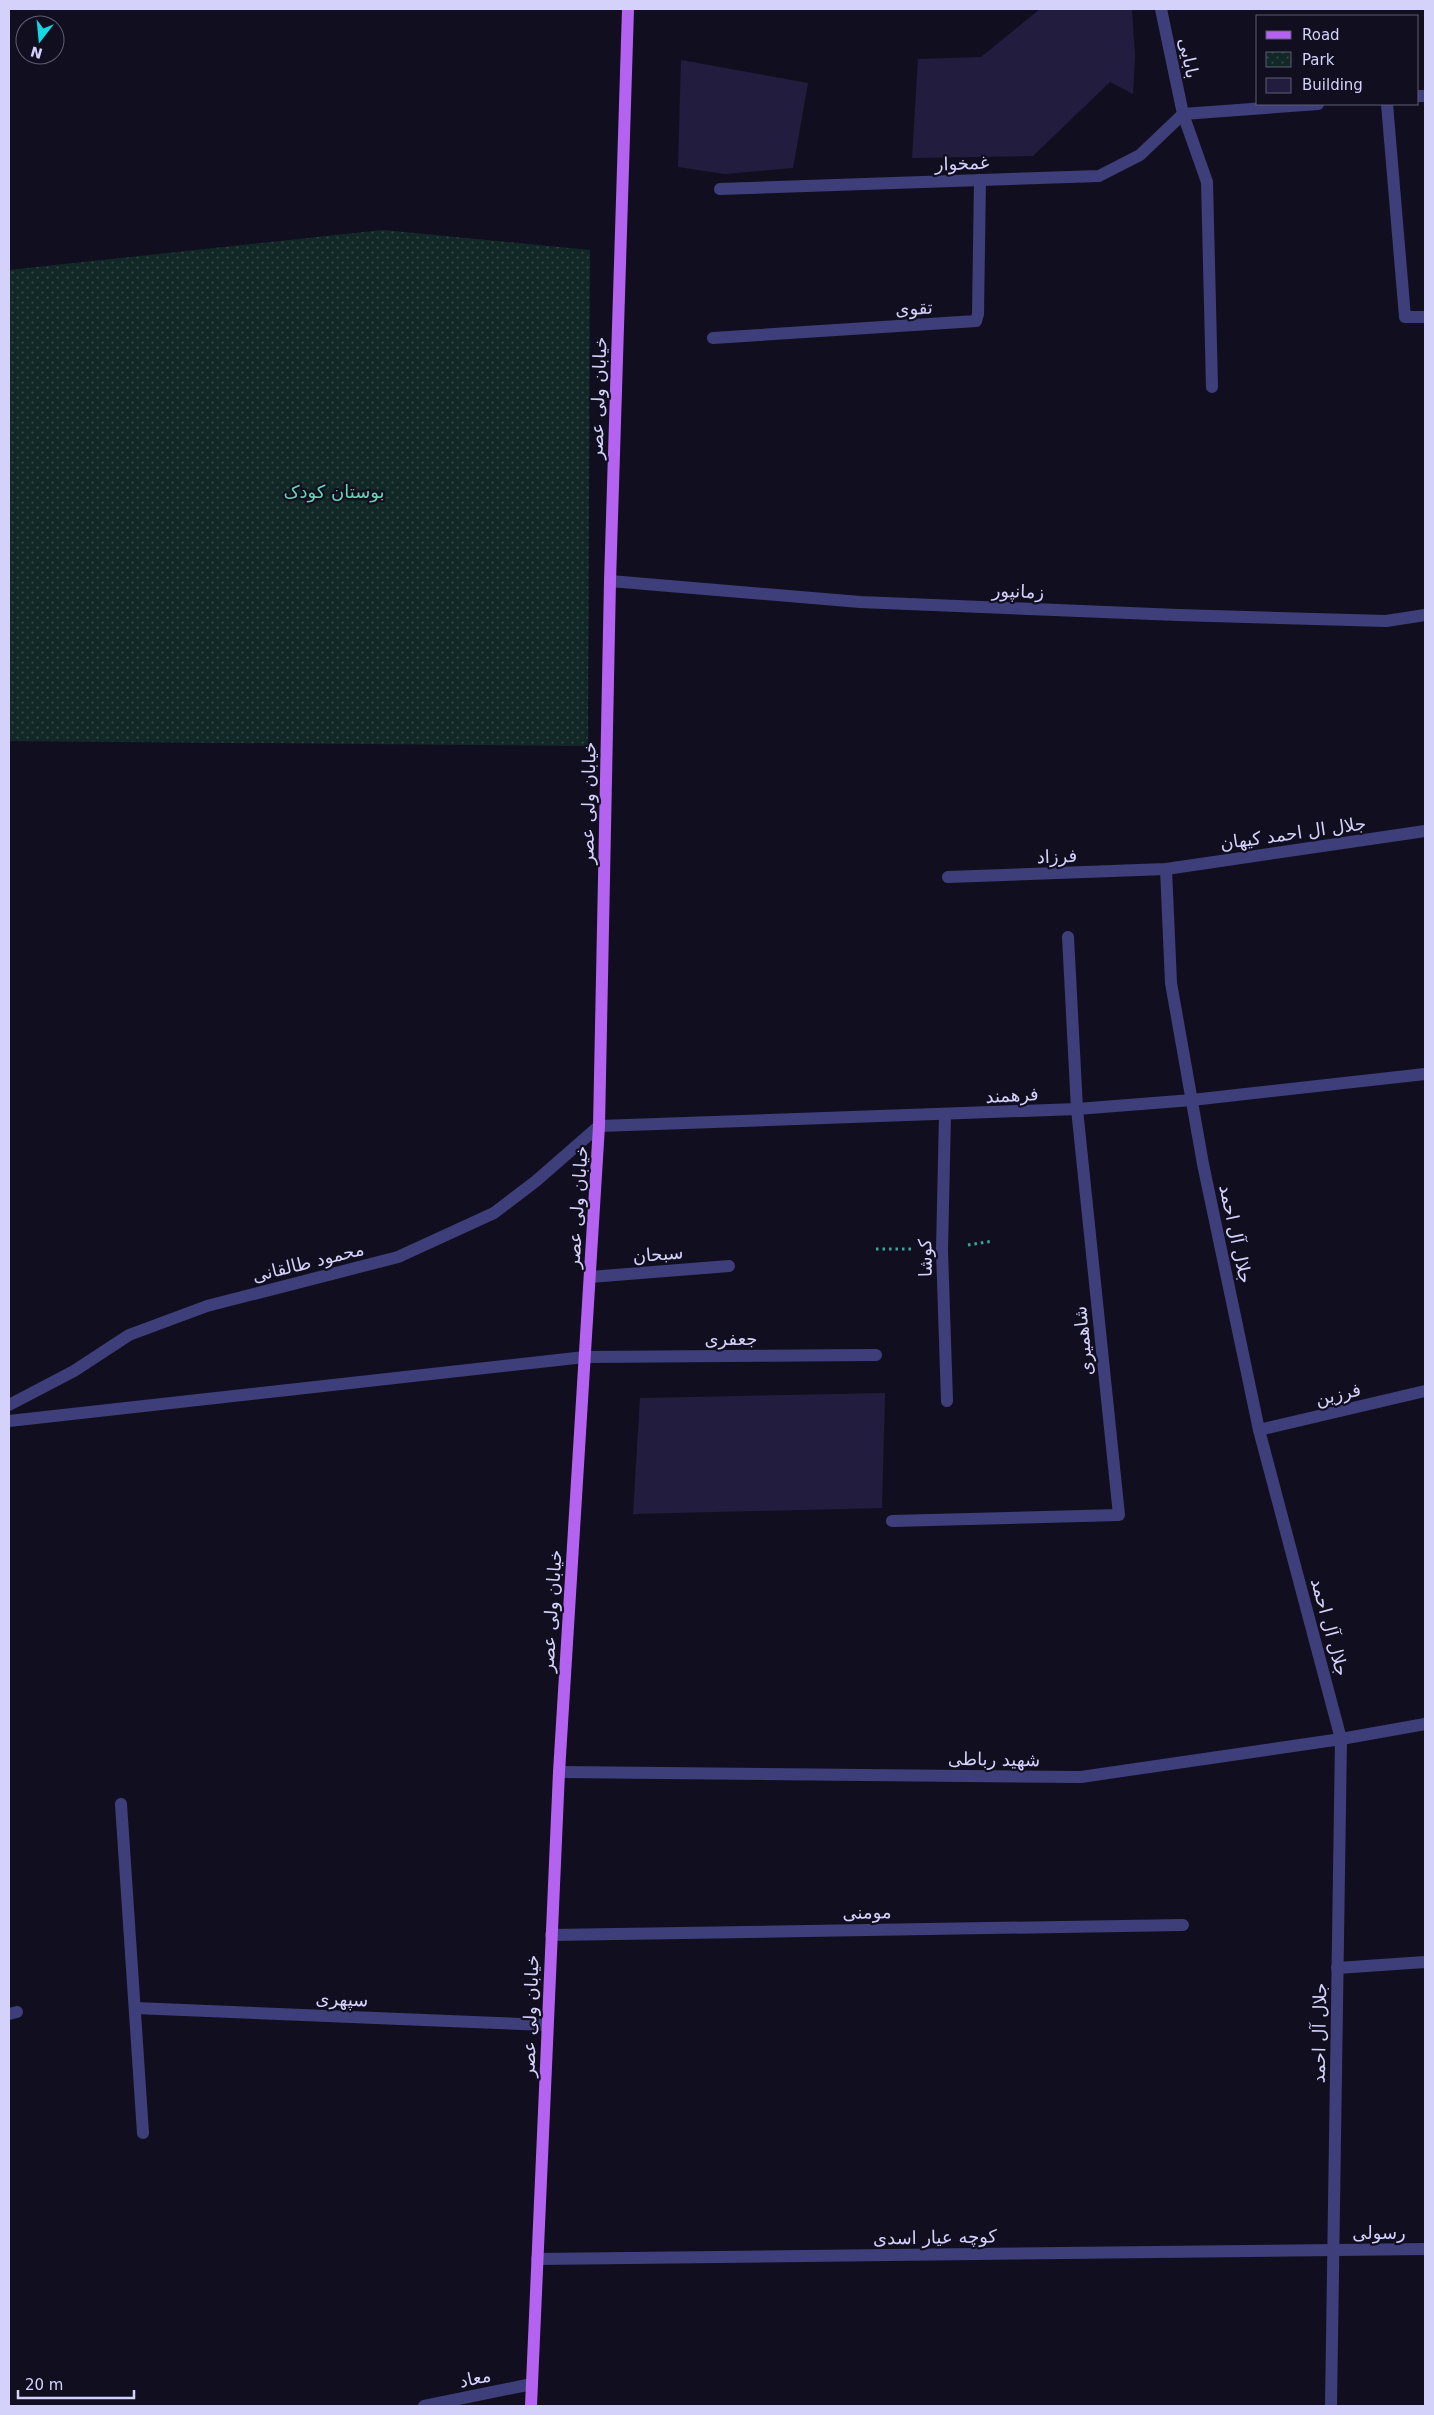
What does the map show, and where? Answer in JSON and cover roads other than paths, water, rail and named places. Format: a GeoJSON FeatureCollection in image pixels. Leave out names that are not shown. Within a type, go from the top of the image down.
{"type":"FeatureCollection","features":[{"type":"Feature","properties":{"kind":"main road","name":"خیابان ولی عصر"},"geometry":{"type":"LineString","coordinates":[[531,2406],[558,1772],[599,1126],[610,581],[628,9]]}},
{"type":"Feature","properties":{"kind":"street","name":"بابایی"},"geometry":{"type":"LineString","coordinates":[[1162,9],[1183,114],[1207,182],[1212,387]]}},
{"type":"Feature","properties":{"kind":"street"},"geometry":{"type":"LineString","coordinates":[[1183,114],[1304,105]]}},
{"type":"Feature","properties":{"kind":"street"},"geometry":{"type":"LineString","coordinates":[[1387,105],[1405,317],[1425,317]]}},
{"type":"Feature","properties":{"kind":"street","name":"غمخوار"},"geometry":{"type":"LineString","coordinates":[[720,189],[1099,176],[1140,155],[1183,114]]}},
{"type":"Feature","properties":{"kind":"street","name":"تقوی"},"geometry":{"type":"LineString","coordinates":[[713,338],[976,321],[978,314],[980,180]]}},
{"type":"Feature","properties":{"kind":"street","name":"زمانپور"},"geometry":{"type":"LineString","coordinates":[[610,581],[860,602],[1386,621],[1425,615]]}},
{"type":"Feature","properties":{"kind":"street","name":"جلال ال احمد کیهان"},"geometry":{"type":"LineString","coordinates":[[1166,869],[1425,831]]}},
{"type":"Feature","properties":{"kind":"street","name":"فرزاد"},"geometry":{"type":"LineString","coordinates":[[948,877],[1166,869]]}},
{"type":"Feature","properties":{"kind":"street","name":"جلال آل احمد"},"geometry":{"type":"LineString","coordinates":[[1166,869],[1172,983],[1203,1164],[1259,1430],[1341,1739],[1330,2406]]}},
{"type":"Feature","properties":{"kind":"street","name":"شاهمیری"},"geometry":{"type":"LineString","coordinates":[[892,1521],[1119,1515],[1077,1109],[1068,937]]}},
{"type":"Feature","properties":{"kind":"street","name":"فرهمند"},"geometry":{"type":"LineString","coordinates":[[599,1126],[1077,1109],[1192,1100],[1425,1074]]}},
{"type":"Feature","properties":{"kind":"street","name":"کوشا"},"geometry":{"type":"LineString","coordinates":[[945,1115],[942,1250],[947,1401]]}},
{"type":"Feature","properties":{"kind":"street","name":"محمود طالقانی"},"geometry":{"type":"LineString","coordinates":[[9,1405],[74,1371],[129,1335],[207,1306],[398,1257],[494,1213],[536,1181],[599,1126]]}},
{"type":"Feature","properties":{"kind":"street","name":"سبحان"},"geometry":{"type":"LineString","coordinates":[[590,1277],[729,1266]]}},
{"type":"Feature","properties":{"kind":"street","name":"جعفری"},"geometry":{"type":"LineString","coordinates":[[585,1357],[876,1355]]}},
{"type":"Feature","properties":{"kind":"street"},"geometry":{"type":"LineString","coordinates":[[9,1421],[585,1357]]}},
{"type":"Feature","properties":{"kind":"street","name":"فرزین"},"geometry":{"type":"LineString","coordinates":[[1259,1430],[1425,1391]]}},
{"type":"Feature","properties":{"kind":"street","name":"شهید رباطی"},"geometry":{"type":"LineString","coordinates":[[558,1772],[1081,1777],[1341,1739],[1425,1724]]}},
{"type":"Feature","properties":{"kind":"street"},"geometry":{"type":"LineString","coordinates":[[121,1804],[143,2133]]}},
{"type":"Feature","properties":{"kind":"street","name":"مومنی"},"geometry":{"type":"LineString","coordinates":[[551,1935],[1183,1925]]}},
{"type":"Feature","properties":{"kind":"street"},"geometry":{"type":"LineString","coordinates":[[1337,1968],[1425,1962]]}},
{"type":"Feature","properties":{"kind":"street","name":"سپهری"},"geometry":{"type":"LineString","coordinates":[[135,2008],[547,2025]]}},
{"type":"Feature","properties":{"kind":"street","name":"رسولی"},"geometry":{"type":"LineString","coordinates":[[1333,2249],[1425,2249]]}},
{"type":"Feature","properties":{"kind":"street","name":"کوچه عیار اسدی"},"geometry":{"type":"LineString","coordinates":[[537,2259],[1333,2249]]}},
{"type":"Feature","properties":{"kind":"street","name":"معاد"},"geometry":{"type":"LineString","coordinates":[[424,2406],[532,2384]]}},
{"type":"Feature","properties":{"kind":"park label","name":"بوستان کودک"},"geometry":{"type":"Point","coordinates":[334,491]}}]}
